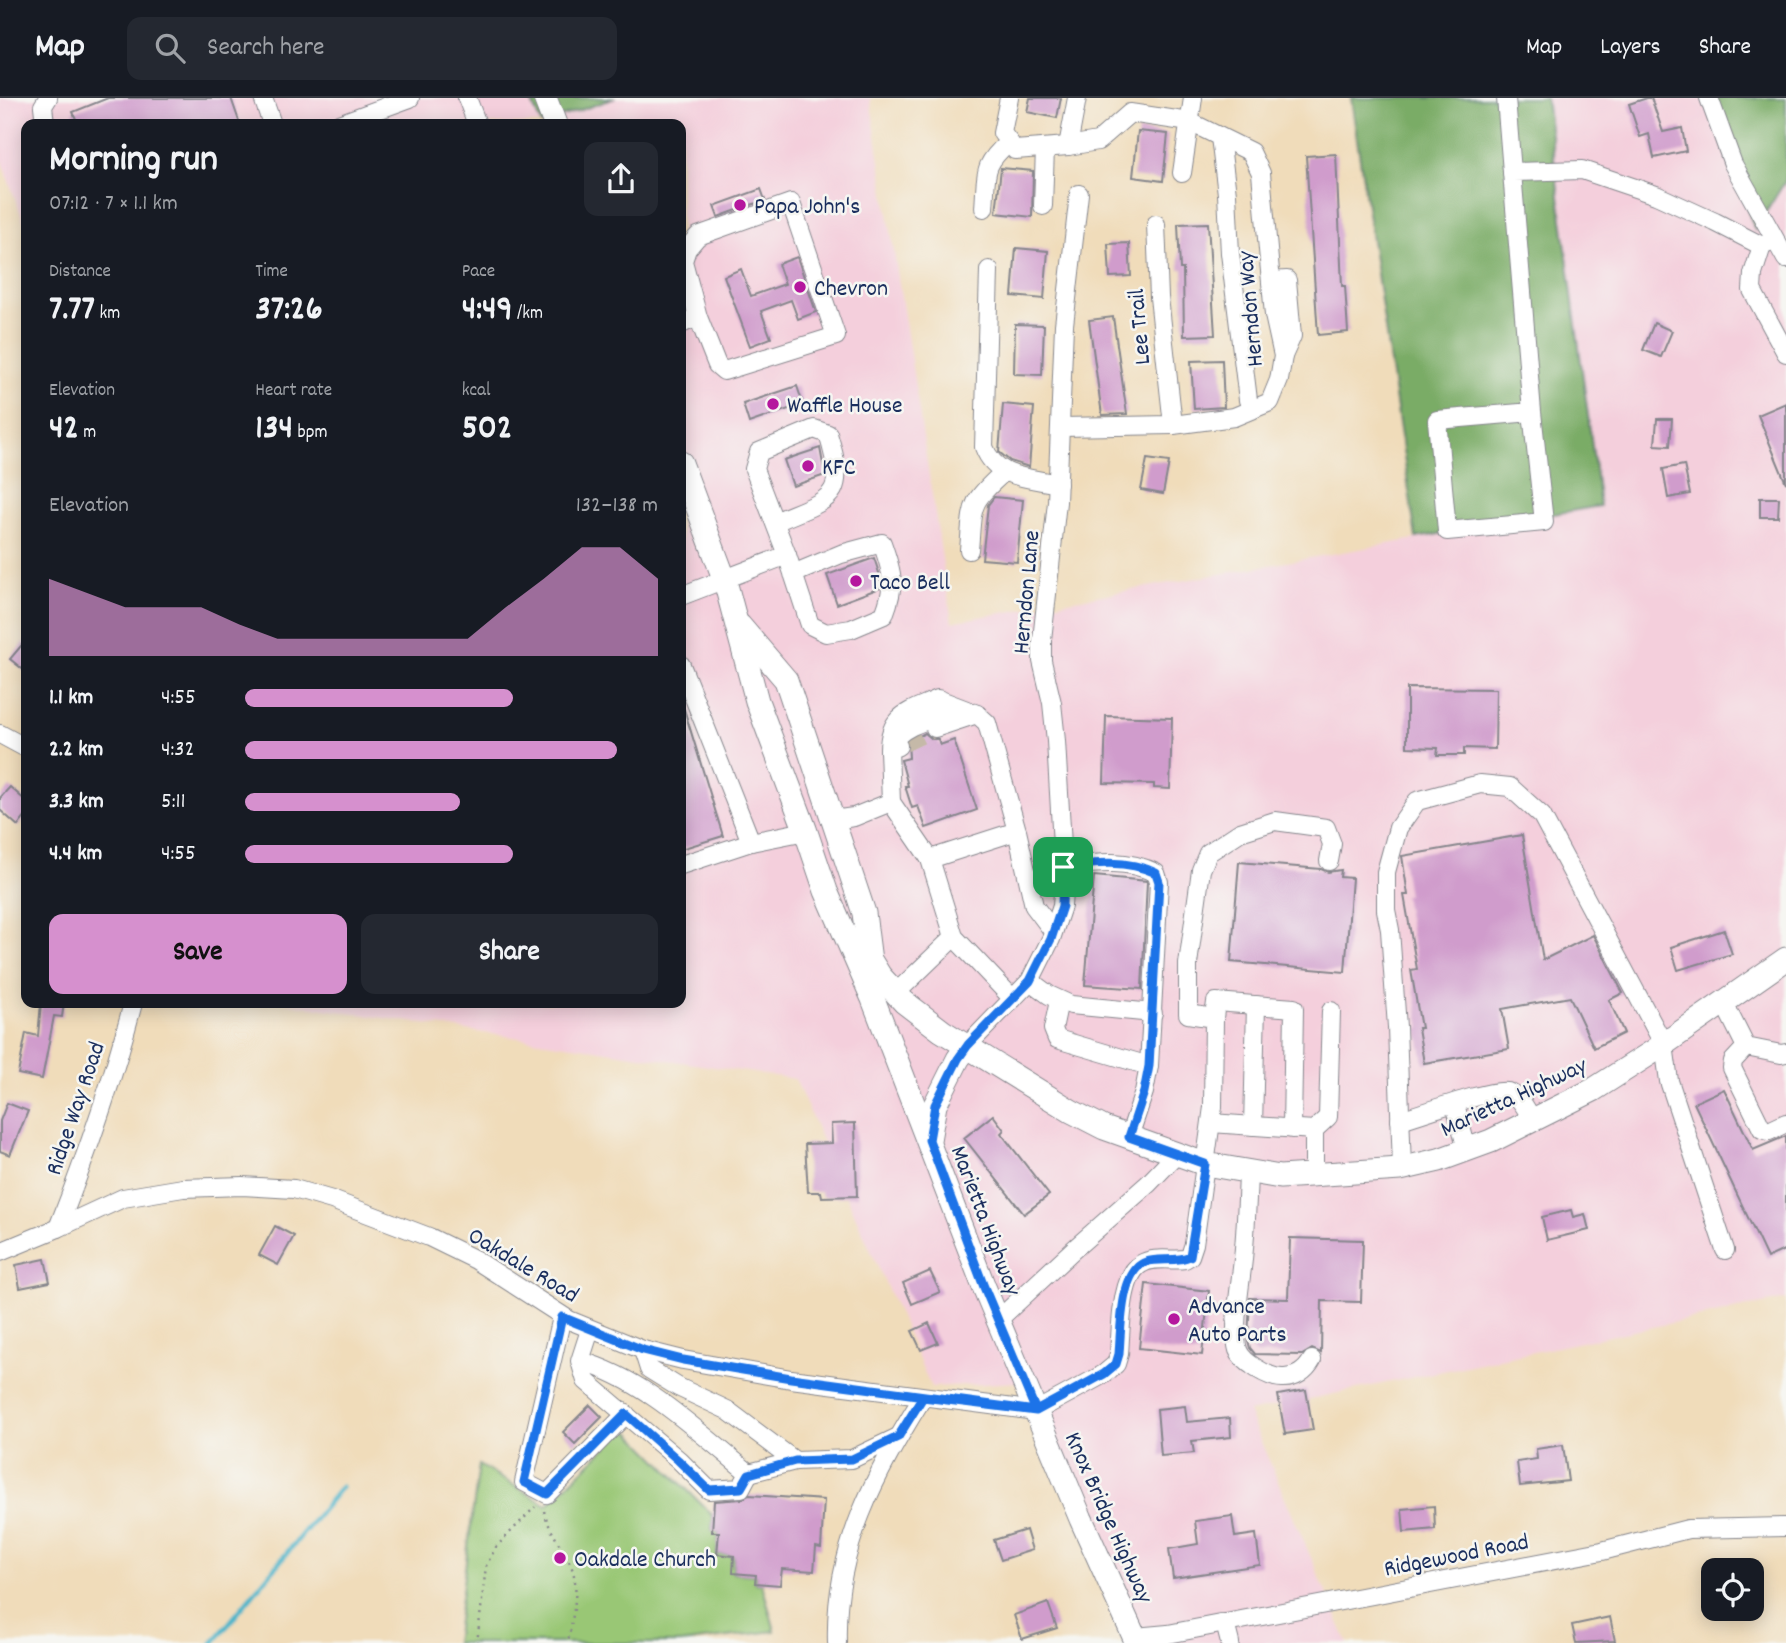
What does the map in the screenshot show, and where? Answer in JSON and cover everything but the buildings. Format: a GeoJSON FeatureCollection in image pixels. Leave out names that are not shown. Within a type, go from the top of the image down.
{"type":"FeatureCollection","features":[{"type":"Feature","properties":{"kind":"main road"},"geometry":{"type":"LineString","coordinates":[[545,98],[553,119]]}},
{"type":"Feature","properties":{"kind":"main road","name":"Marietta Highway"},"geometry":{"type":"LineString","coordinates":[[686,476],[725,581],[757,701],[826,891],[873,999],[1036,1411]]}},
{"type":"Feature","properties":{"kind":"main road","name":"Marietta Highway"},"geometry":{"type":"LineString","coordinates":[[736,621],[786,680],[864,913],[870,961]]}},
{"type":"Feature","properties":{"kind":"main road","name":"Marietta Highway"},"geometry":{"type":"LineString","coordinates":[[826,891],[880,976],[942,1031],[1071,1111],[1104,1128],[1205,1164],[1280,1177],[1402,1168],[1439,1160],[1467,1150],[1533,1121],[1593,1090],[1664,1045],[1786,959]]}},
{"type":"Feature","properties":{"kind":"main road"},"geometry":{"type":"LineString","coordinates":[[929,1140],[935,1105],[968,1045]]}},
{"type":"Feature","properties":{"kind":"main road","name":"Knox Bridge Highway"},"geometry":{"type":"LineString","coordinates":[[1036,1411],[1136,1640]]}},
{"type":"Feature","properties":{"kind":"street"},"geometry":{"type":"LineString","coordinates":[[44,119],[43,106],[48,98]]}},
{"type":"Feature","properties":{"kind":"street"},"geometry":{"type":"LineString","coordinates":[[263,98],[270,119]]}},
{"type":"Feature","properties":{"kind":"street"},"geometry":{"type":"LineString","coordinates":[[353,119],[410,98]]}},
{"type":"Feature","properties":{"kind":"street"},"geometry":{"type":"LineString","coordinates":[[467,98],[475,119]]}},
{"type":"Feature","properties":{"kind":"street"},"geometry":{"type":"LineString","coordinates":[[1009,98],[1002,132],[1015,150],[1098,141],[1131,106],[1190,122]]}},
{"type":"Feature","properties":{"kind":"street"},"geometry":{"type":"LineString","coordinates":[[1068,146],[1077,98]]}},
{"type":"Feature","properties":{"kind":"street"},"geometry":{"type":"LineString","coordinates":[[1182,173],[1193,98]]}},
{"type":"Feature","properties":{"kind":"street"},"geometry":{"type":"LineString","coordinates":[[1506,98],[1544,522],[1447,531],[1437,420],[1532,411]]}},
{"type":"Feature","properties":{"kind":"street"},"geometry":{"type":"LineString","coordinates":[[1709,98],[1733,164],[1768,243],[1753,274],[1752,290],[1786,353]]}},
{"type":"Feature","properties":{"kind":"street","name":"Herndon Way"},"geometry":{"type":"LineString","coordinates":[[1061,427],[1173,425],[1234,417],[1270,402],[1279,380],[1283,356],[1274,316],[1261,173],[1251,152],[1190,122]]}},
{"type":"Feature","properties":{"kind":"street"},"geometry":{"type":"LineString","coordinates":[[1220,137],[1233,277],[1248,400],[1252,410]]}},
{"type":"Feature","properties":{"kind":"street"},"geometry":{"type":"LineString","coordinates":[[984,208],[988,166],[992,156],[1009,142]]}},
{"type":"Feature","properties":{"kind":"street"},"geometry":{"type":"LineString","coordinates":[[1043,206],[1045,148]]}},
{"type":"Feature","properties":{"kind":"street"},"geometry":{"type":"LineString","coordinates":[[1512,172],[1582,170],[1656,195],[1768,243],[1786,259]]}},
{"type":"Feature","properties":{"kind":"street","name":"Herndon Lane"},"geometry":{"type":"LineString","coordinates":[[968,1045],[1030,981],[1051,939],[1062,906],[1063,867],[1056,741],[1052,703],[1042,661],[1042,639],[1058,484],[1064,325],[1079,194]]}},
{"type":"Feature","properties":{"kind":"street"},"geometry":{"type":"LineString","coordinates":[[686,252],[698,236],[791,203],[836,335],[724,371],[717,365],[698,317],[686,272]]}},
{"type":"Feature","properties":{"kind":"street","name":"Lee Trail"},"geometry":{"type":"LineString","coordinates":[[1156,224],[1159,296],[1173,425]]}},
{"type":"Feature","properties":{"kind":"street"},"geometry":{"type":"LineString","coordinates":[[989,270],[984,447],[989,461],[1004,472],[1058,484]]}},
{"type":"Feature","properties":{"kind":"street"},"geometry":{"type":"LineString","coordinates":[[686,322],[698,317]]}},
{"type":"Feature","properties":{"kind":"street"},"geometry":{"type":"LineString","coordinates":[[775,522],[828,499],[836,484],[837,461],[828,434],[814,429],[759,452],[754,469],[810,625],[827,634],[851,629],[884,615],[893,592],[891,568],[882,544],[841,554],[793,574]]}},
{"type":"Feature","properties":{"kind":"street"},"geometry":{"type":"LineString","coordinates":[[969,550],[974,503],[982,491],[1004,472]]}},
{"type":"Feature","properties":{"kind":"street"},"geometry":{"type":"LineString","coordinates":[[686,594],[787,555]]}},
{"type":"Feature","properties":{"kind":"street"},"geometry":{"type":"LineString","coordinates":[[686,678],[751,842]]}},
{"type":"Feature","properties":{"kind":"street"},"geometry":{"type":"LineString","coordinates":[[1013,999],[954,937],[930,859],[891,802],[897,747],[893,738],[931,719],[953,713],[976,714],[987,723],[1017,831],[1034,906],[1053,931]]}},
{"type":"Feature","properties":{"kind":"street"},"geometry":{"type":"LineString","coordinates":[[935,729],[976,714]]}},
{"type":"Feature","properties":{"kind":"street"},"geometry":{"type":"LineString","coordinates":[[0,734],[21,745]]}},
{"type":"Feature","properties":{"kind":"street"},"geometry":{"type":"LineString","coordinates":[[1402,1168],[1391,944],[1386,910],[1386,872],[1398,828],[1417,801],[1480,784],[1510,787],[1542,816],[1664,1045],[1669,1081],[1725,1250]]}},
{"type":"Feature","properties":{"kind":"street"},"geometry":{"type":"LineString","coordinates":[[833,820],[854,817],[891,802]]}},
{"type":"Feature","properties":{"kind":"street"},"geometry":{"type":"LineString","coordinates":[[1214,1018],[1188,1014],[1188,964],[1201,870],[1208,853],[1240,832],[1275,821],[1325,828],[1332,844],[1329,861]]}},
{"type":"Feature","properties":{"kind":"street"},"geometry":{"type":"LineString","coordinates":[[686,864],[751,842],[806,831]]}},
{"type":"Feature","properties":{"kind":"street"},"geometry":{"type":"LineString","coordinates":[[930,859],[1017,831]]}},
{"type":"Feature","properties":{"kind":"street"},"geometry":{"type":"LineString","coordinates":[[1063,867],[1113,862],[1156,873],[1159,882],[1149,1066],[1144,1092],[1129,1137]]}},
{"type":"Feature","properties":{"kind":"street"},"geometry":{"type":"LineString","coordinates":[[896,993],[954,937]]}},
{"type":"Feature","properties":{"kind":"street"},"geometry":{"type":"LineString","coordinates":[[1030,981],[1059,1001],[1071,1005],[1153,1013]]}},
{"type":"Feature","properties":{"kind":"street"},"geometry":{"type":"LineString","coordinates":[[1059,1001],[1053,1029],[1057,1039],[1149,1066]]}},
{"type":"Feature","properties":{"kind":"street"},"geometry":{"type":"LineString","coordinates":[[1036,1411],[1104,1374],[1116,1364],[1126,1291],[1133,1271],[1141,1263],[1179,1260],[1190,1256],[1211,1122],[1216,1002],[1294,1008],[1292,1129]]}},
{"type":"Feature","properties":{"kind":"street"},"geometry":{"type":"LineString","coordinates":[[1724,1003],[1746,1047],[1784,1059]]}},
{"type":"Feature","properties":{"kind":"street"},"geometry":{"type":"LineString","coordinates":[[1253,1126],[1256,1005]]}},
{"type":"Feature","properties":{"kind":"street","name":"Ridge Way Road"},"geometry":{"type":"LineString","coordinates":[[58,1228],[102,1111],[132,1008]]}},
{"type":"Feature","properties":{"kind":"street"},"geometry":{"type":"LineString","coordinates":[[1211,1122],[1314,1130],[1328,1117],[1331,1011]]}},
{"type":"Feature","properties":{"kind":"street"},"geometry":{"type":"LineString","coordinates":[[1746,1047],[1732,1061],[1732,1068],[1762,1129],[1769,1131],[1786,1124]]}},
{"type":"Feature","properties":{"kind":"street"},"geometry":{"type":"LineString","coordinates":[[1400,1119],[1506,1091],[1518,1097],[1533,1121]]}},
{"type":"Feature","properties":{"kind":"street"},"geometry":{"type":"LineString","coordinates":[[1455,1104],[1467,1150]]}},
{"type":"Feature","properties":{"kind":"street"},"geometry":{"type":"LineString","coordinates":[[1314,1130],[1314,1175]]}},
{"type":"Feature","properties":{"kind":"street"},"geometry":{"type":"LineString","coordinates":[[998,1320],[1148,1184],[1177,1154]]}},
{"type":"Feature","properties":{"kind":"street"},"geometry":{"type":"LineString","coordinates":[[1248,1172],[1245,1243],[1237,1315],[1238,1349],[1246,1362],[1280,1378],[1297,1376],[1312,1360]]}},
{"type":"Feature","properties":{"kind":"street","name":"Oakdale Road"},"geometry":{"type":"LineString","coordinates":[[0,1252],[123,1198],[183,1188],[242,1186],[294,1189],[331,1200],[453,1248],[476,1260],[562,1317],[643,1350],[740,1370],[1036,1411]]}},
{"type":"Feature","properties":{"kind":"street"},"geometry":{"type":"LineString","coordinates":[[562,1317],[524,1482],[547,1494],[626,1414]]}},
{"type":"Feature","properties":{"kind":"street"},"geometry":{"type":"LineString","coordinates":[[590,1330],[580,1361],[586,1381],[709,1490],[741,1488],[749,1474],[795,1461],[852,1459],[898,1437]]}},
{"type":"Feature","properties":{"kind":"street"},"geometry":{"type":"LineString","coordinates":[[643,1350],[649,1369],[678,1387],[727,1410],[795,1461]]}},
{"type":"Feature","properties":{"kind":"street"},"geometry":{"type":"LineString","coordinates":[[580,1361],[598,1366],[665,1406],[749,1474]]}},
{"type":"Feature","properties":{"kind":"street"},"geometry":{"type":"LineString","coordinates":[[837,1643],[836,1622],[848,1548],[877,1474],[923,1397]]}},
{"type":"Feature","properties":{"kind":"street","name":"Ridgewood Road"},"geometry":{"type":"LineString","coordinates":[[1136,1640],[1602,1551],[1688,1529],[1786,1527]]}},
{"type":"Feature","properties":{"kind":"street"},"geometry":{"type":"LineString","coordinates":[[1224,1623],[1230,1643]]}},
{"type":"Feature","properties":{"kind":"path"},"geometry":{"type":"LineString","coordinates":[[477,1643],[486,1566],[496,1547],[547,1494]]}},
{"type":"Feature","properties":{"kind":"path"},"geometry":{"type":"LineString","coordinates":[[547,1494],[544,1511],[548,1525],[570,1562],[576,1580],[568,1643]]}},
{"type":"Feature","properties":{"kind":"shaded area"},"geometry":{"type":"Polygon","coordinates":[[[0,98],[530,98],[539,119],[21,119],[21,214],[0,157],[0,98]]]}},
{"type":"Feature","properties":{"kind":"shaded area"},"geometry":{"type":"Polygon","coordinates":[[[615,98],[870,98],[952,622],[1600,506],[1546,98],[1706,98],[1756,229],[1786,180],[1786,1299],[1248,1412],[1348,1643],[1138,1643],[1018,1382],[931,1387],[795,1079],[318,1008],[686,1008],[686,119],[555,119],[615,98]]]}},
{"type":"Feature","properties":{"kind":"green space"},"geometry":{"type":"Polygon","coordinates":[[[530,98],[615,98],[555,119],[539,119],[530,98]]]}},
{"type":"Feature","properties":{"kind":"green space"},"geometry":{"type":"Polygon","coordinates":[[[1351,98],[1546,98],[1600,506],[1416,538],[1351,98]]]}},
{"type":"Feature","properties":{"kind":"green space"},"geometry":{"type":"Polygon","coordinates":[[[1706,98],[1786,98],[1786,180],[1755,230],[1706,98]]]}},
{"type":"Feature","properties":{"kind":"green space"},"geometry":{"type":"Polygon","coordinates":[[[626,1428],[713,1516],[712,1531],[719,1532],[717,1554],[734,1556],[733,1573],[756,1575],[755,1583],[762,1584],[775,1631],[680,1643],[455,1643],[479,1465],[547,1505],[626,1428]]]}},
{"type":"Feature","properties":{"kind":"waterway"},"geometry":{"type":"LineString","coordinates":[[213,1643],[341,1487]]}},
{"type":"Feature","properties":{"kind":"tunnel"},"geometry":{"type":"LineString","coordinates":[[904,743],[935,728]]}},
{"type":"Feature","properties":{"kind":"place","name":"Papa John's"},"geometry":{"type":"Point","coordinates":[740,205]}},
{"type":"Feature","properties":{"kind":"place","name":"Chevron"},"geometry":{"type":"Point","coordinates":[800,287]}},
{"type":"Feature","properties":{"kind":"place","name":"Waffle House"},"geometry":{"type":"Point","coordinates":[773,404]}},
{"type":"Feature","properties":{"kind":"place","name":"KFC"},"geometry":{"type":"Point","coordinates":[808,466]}},
{"type":"Feature","properties":{"kind":"place","name":"Taco Bell"},"geometry":{"type":"Point","coordinates":[856,581]}},
{"type":"Feature","properties":{"kind":"place","name":"Advance Auto Parts"},"geometry":{"type":"Point","coordinates":[1174,1319]}},
{"type":"Feature","properties":{"kind":"place","name":"Oakdale Church"},"geometry":{"type":"Point","coordinates":[560,1558]}},
{"type":"Feature","properties":{"kind":"route"},"geometry":{"type":"LineString","coordinates":[[1063,867],[1062,906],[1051,939],[1030,981],[968,1045],[958,1059],[935,1105],[929,1140],[984,1287],[1036,1411],[923,1397],[898,1437],[852,1459],[795,1461],[749,1474],[741,1488],[709,1490],[626,1414],[547,1494],[524,1482],[562,1317],[643,1350],[683,1360],[864,1389],[1036,1411],[1104,1374],[1116,1364],[1126,1291],[1133,1271],[1141,1263],[1179,1260],[1190,1256],[1205,1164],[1129,1137],[1144,1092],[1149,1066],[1159,882],[1156,873],[1113,862],[1063,867]]}}]}
